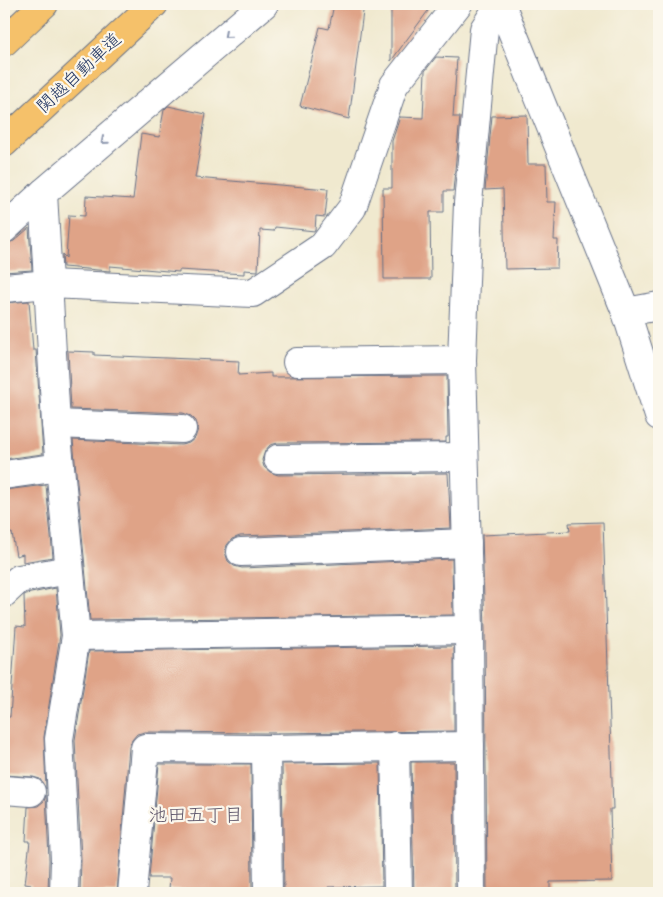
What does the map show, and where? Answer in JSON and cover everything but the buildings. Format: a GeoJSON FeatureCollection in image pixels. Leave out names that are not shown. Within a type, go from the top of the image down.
{"type":"FeatureCollection","features":[{"type":"Feature","properties":{"kind":"highway"},"geometry":{"type":"LineString","coordinates":[[4,42],[44,4]]}},
{"type":"Feature","properties":{"kind":"highway","name":"関越自動車道"},"geometry":{"type":"LineString","coordinates":[[4,142],[154,4]]}},
{"type":"Feature","properties":{"kind":"street"},"geometry":{"type":"LineString","coordinates":[[4,229],[43,193],[264,4]]}},
{"type":"Feature","properties":{"kind":"street"},"geometry":{"type":"LineString","coordinates":[[4,288],[48,284],[253,294],[323,246],[352,208],[394,85],[458,4]]}},
{"type":"Feature","properties":{"kind":"street"},"geometry":{"type":"LineString","coordinates":[[501,4],[626,312],[659,416]]}},
{"type":"Feature","properties":{"kind":"street"},"geometry":{"type":"LineString","coordinates":[[471,893],[469,630],[462,360],[468,204],[484,29],[501,4]]}},
{"type":"Feature","properties":{"kind":"street"},"geometry":{"type":"LineString","coordinates":[[43,193],[56,424],[76,636],[58,739],[65,860],[64,893]]}},
{"type":"Feature","properties":{"kind":"street"},"geometry":{"type":"LineString","coordinates":[[626,312],[659,306]]}},
{"type":"Feature","properties":{"kind":"street"},"geometry":{"type":"LineString","coordinates":[[297,362],[462,360]]}},
{"type":"Feature","properties":{"kind":"street"},"geometry":{"type":"LineString","coordinates":[[56,424],[182,428]]}},
{"type":"Feature","properties":{"kind":"street"},"geometry":{"type":"LineString","coordinates":[[278,459],[464,457]]}},
{"type":"Feature","properties":{"kind":"street"},"geometry":{"type":"LineString","coordinates":[[4,475],[60,467]]}},
{"type":"Feature","properties":{"kind":"street"},"geometry":{"type":"LineString","coordinates":[[241,552],[466,543]]}},
{"type":"Feature","properties":{"kind":"street"},"geometry":{"type":"LineString","coordinates":[[4,593],[19,579],[69,570]]}},
{"type":"Feature","properties":{"kind":"street"},"geometry":{"type":"LineString","coordinates":[[76,636],[469,630]]}},
{"type":"Feature","properties":{"kind":"street"},"geometry":{"type":"LineString","coordinates":[[395,746],[398,893]]}},
{"type":"Feature","properties":{"kind":"street"},"geometry":{"type":"LineString","coordinates":[[132,893],[145,748],[266,749],[470,746]]}},
{"type":"Feature","properties":{"kind":"street"},"geometry":{"type":"LineString","coordinates":[[266,749],[268,893]]}},
{"type":"Feature","properties":{"kind":"street"},"geometry":{"type":"LineString","coordinates":[[4,790],[31,792]]}},
{"type":"Feature","properties":{"kind":"district","name":"池田五丁目"},"geometry":{"type":"Point","coordinates":[196,815]}}]}
